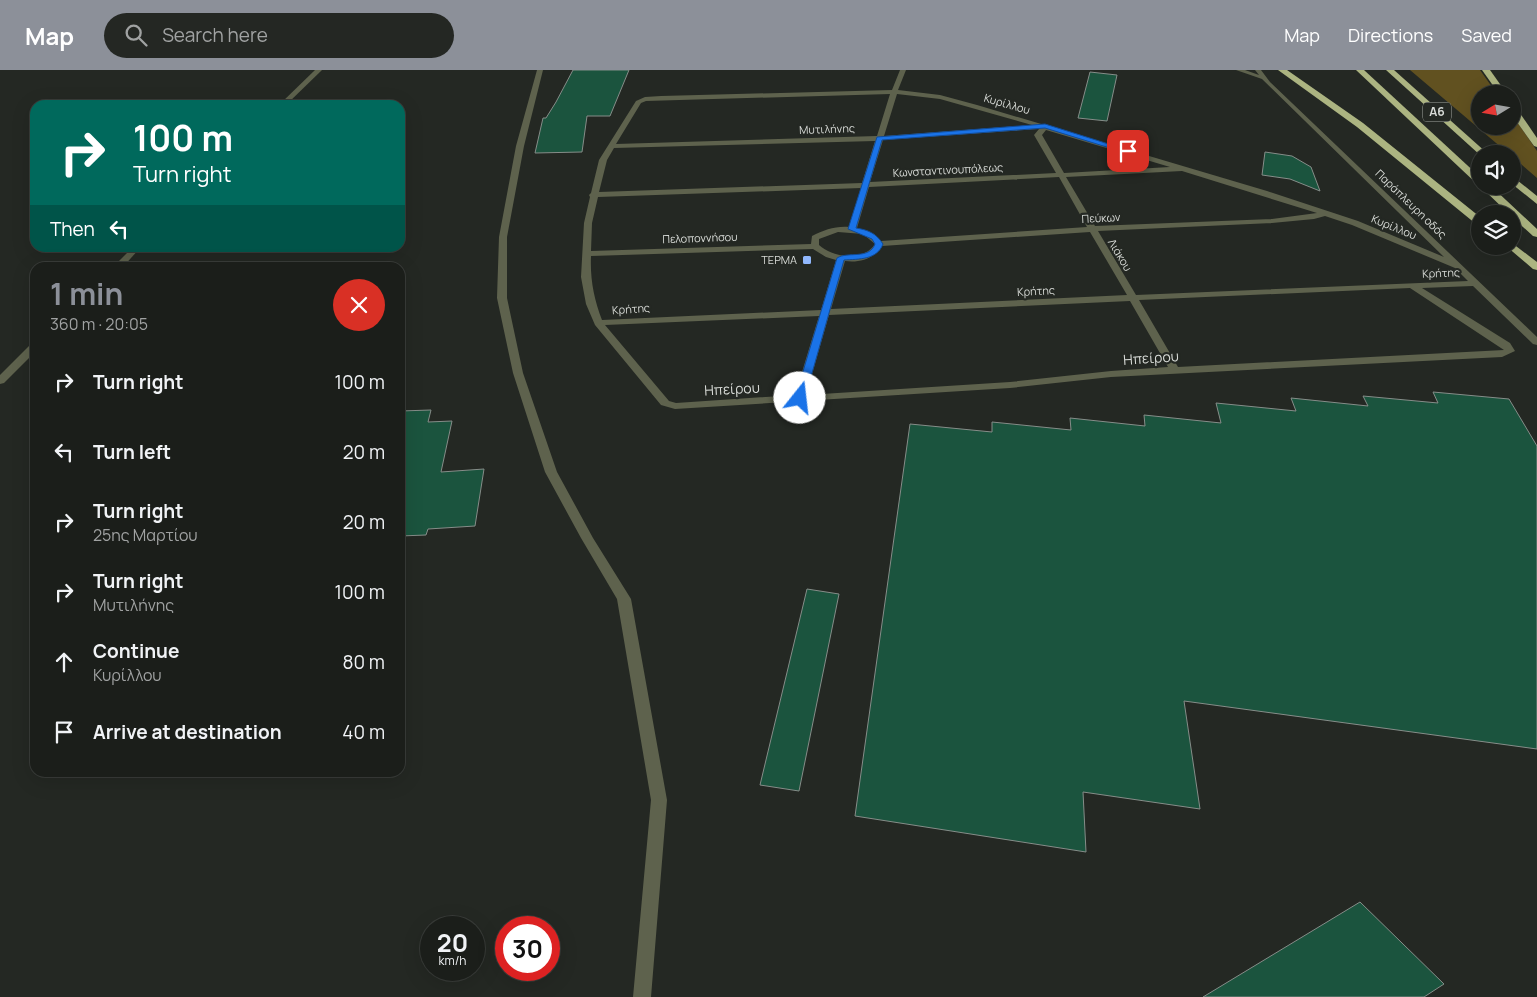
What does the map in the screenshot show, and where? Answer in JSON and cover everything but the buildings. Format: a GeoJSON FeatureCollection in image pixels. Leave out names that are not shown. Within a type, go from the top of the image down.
{"type":"FeatureCollection","features":[{"type":"Feature","properties":{"kind":"highway"},"geometry":{"type":"LineString","coordinates":[[1282,70],[1360,125],[1471,215]]}},
{"type":"Feature","properties":{"kind":"highway","name":"Α6"},"geometry":{"type":"LineString","coordinates":[[1360,70],[1471,174]]}},
{"type":"Feature","properties":{"kind":"highway","name":"Α6"},"geometry":{"type":"LineString","coordinates":[[1390,70],[1474,145]]}},
{"type":"Feature","properties":{"kind":"highway"},"geometry":{"type":"LineString","coordinates":[[1488,71],[1497,85]]}},
{"type":"Feature","properties":{"kind":"highway"},"geometry":{"type":"LineString","coordinates":[[1521,121],[1537,144]]}},
{"type":"Feature","properties":{"kind":"highway"},"geometry":{"type":"LineString","coordinates":[[1521,187],[1537,200]]}},
{"type":"Feature","properties":{"kind":"highway"},"geometry":{"type":"LineString","coordinates":[[1495,195],[1537,234]]}},
{"type":"Feature","properties":{"kind":"highway"},"geometry":{"type":"LineString","coordinates":[[1521,254],[1537,267]]}},
{"type":"Feature","properties":{"kind":"street"},"geometry":{"type":"LineString","coordinates":[[287,100],[318,70]]}},
{"type":"Feature","properties":{"kind":"street"},"geometry":{"type":"LineString","coordinates":[[540,70],[520,146],[503,237],[502,298],[518,373],[551,472],[587,538],[624,599],[659,800],[642,997]]}},
{"type":"Feature","properties":{"kind":"street"},"geometry":{"type":"LineString","coordinates":[[852,229],[879,138],[903,70]]}},
{"type":"Feature","properties":{"kind":"street"},"geometry":{"type":"LineString","coordinates":[[1239,70],[1264,80]]}},
{"type":"Feature","properties":{"kind":"street","name":"Παράπλευρη οδός"},"geometry":{"type":"LineString","coordinates":[[1249,70],[1264,80],[1537,342]]}},
{"type":"Feature","properties":{"kind":"street","name":"Παράπλευρη οδός"},"geometry":{"type":"LineString","coordinates":[[1258,70],[1264,80]]}},
{"type":"Feature","properties":{"kind":"street","name":"Κυρίλλου"},"geometry":{"type":"LineString","coordinates":[[610,146],[638,102],[645,99],[894,92],[940,97],[1184,168],[1355,223],[1460,267]]}},
{"type":"Feature","properties":{"kind":"street","name":"Μυτιλήνης"},"geometry":{"type":"LineString","coordinates":[[610,146],[879,138],[1045,126]]}},
{"type":"Feature","properties":{"kind":"street","name":"Λιάκου"},"geometry":{"type":"LineString","coordinates":[[1045,126],[1038,136],[1175,370]]}},
{"type":"Feature","properties":{"kind":"street"},"geometry":{"type":"LineString","coordinates":[[598,323],[591,304],[586,277],[588,223],[603,160],[610,146]]}},
{"type":"Feature","properties":{"kind":"street","name":"Κωνσταντινουπόλεως"},"geometry":{"type":"LineString","coordinates":[[594,195],[1175,171],[1184,168]]}},
{"type":"Feature","properties":{"kind":"street","name":"Πεύκων"},"geometry":{"type":"LineString","coordinates":[[879,244],[1092,230],[1272,221],[1314,217],[1324,213]]}},
{"type":"Feature","properties":{"kind":"street"},"geometry":{"type":"LineString","coordinates":[[837,229],[852,229],[875,237],[879,244],[877,250],[868,255],[841,258],[819,251],[815,246],[815,238],[837,229]]}},
{"type":"Feature","properties":{"kind":"street","name":"Πελοποννήσου"},"geometry":{"type":"LineString","coordinates":[[587,254],[815,246]]}},
{"type":"Feature","properties":{"kind":"street"},"geometry":{"type":"LineString","coordinates":[[122,262],[132,252]]}},
{"type":"Feature","properties":{"kind":"street"},"geometry":{"type":"LineString","coordinates":[[800,398],[841,258]]}},
{"type":"Feature","properties":{"kind":"street","name":"Κρήτης"},"geometry":{"type":"LineString","coordinates":[[598,323],[627,320],[825,313],[1132,297],[1475,283]]}},
{"type":"Feature","properties":{"kind":"street","name":"Ηπείρου"},"geometry":{"type":"LineString","coordinates":[[598,323],[665,403],[675,406],[1010,385],[1111,374],[1502,354],[1510,351],[1506,345],[1411,285]]}},
{"type":"Feature","properties":{"kind":"street"},"geometry":{"type":"LineString","coordinates":[[0,381],[30,351]]}},
{"type":"Feature","properties":{"kind":"shaded area"},"geometry":{"type":"Polygon","coordinates":[[[1410,70],[1480,70],[1491,85],[1471,85],[1471,122],[1410,70]]]}},
{"type":"Feature","properties":{"kind":"shaded area"},"geometry":{"type":"Polygon","coordinates":[[[1521,128],[1537,151],[1537,178],[1521,164],[1521,145],[1498,145],[1487,135],[1521,135],[1521,128]]]}},
{"type":"Feature","properties":{"kind":"place","name":"ΤΕΡΜΑ"},"geometry":{"type":"Point","coordinates":[807,260]}},
{"type":"Feature","properties":{"kind":"route"},"geometry":{"type":"LineString","coordinates":[[800,398],[841,258],[855,258],[868,255],[877,250],[879,244],[875,237],[852,229],[879,138],[1045,126],[1128,151]]}}]}
